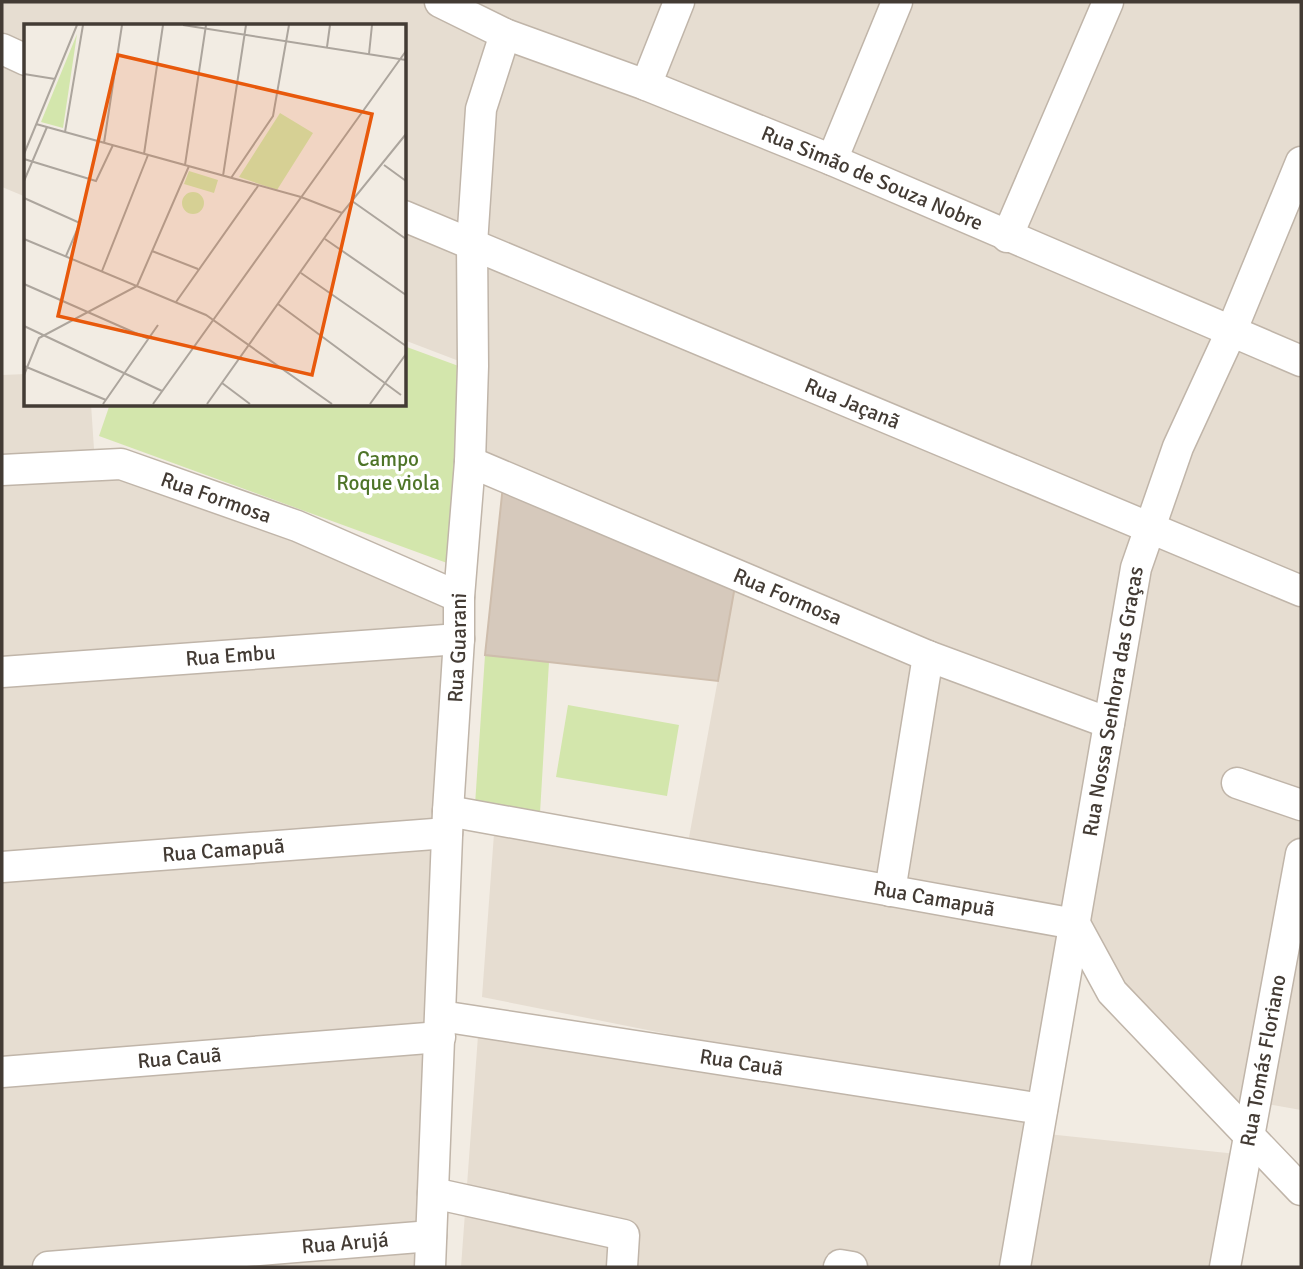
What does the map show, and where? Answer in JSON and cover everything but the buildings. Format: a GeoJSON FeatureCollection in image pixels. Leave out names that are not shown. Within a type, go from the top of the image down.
{"type":"FeatureCollection","features":[{"type":"Feature","properties":{"kind":"street","name":"Rua Simão de Souza Nobre"},"geometry":{"type":"LineString","coordinates":[[440,2],[505,34],[646,85],[832,160],[1301,361]]}},
{"type":"Feature","properties":{"kind":"street"},"geometry":{"type":"LineString","coordinates":[[646,85],[679,2]]}},
{"type":"Feature","properties":{"kind":"street"},"geometry":{"type":"LineString","coordinates":[[832,160],[897,2]]}},
{"type":"Feature","properties":{"kind":"street"},"geometry":{"type":"LineString","coordinates":[[1007,237],[1108,2]]}},
{"type":"Feature","properties":{"kind":"street","name":"Rua Guarani"},"geometry":{"type":"LineString","coordinates":[[430,1267],[447,822],[459,639],[459,597],[470,462],[472,244],[481,109],[505,34]]}},
{"type":"Feature","properties":{"kind":"street"},"geometry":{"type":"LineString","coordinates":[[2,50],[24,59]]}},
{"type":"Feature","properties":{"kind":"street","name":"Rua Nossa Senhora das Graças"},"geometry":{"type":"LineString","coordinates":[[1015,1267],[1136,568],[1178,447],[1231,332],[1301,162]]}},
{"type":"Feature","properties":{"kind":"street","name":"Rua Jaçanã"},"geometry":{"type":"LineString","coordinates":[[406,217],[1301,591]]}},
{"type":"Feature","properties":{"kind":"street","name":"Rua Formosa"},"geometry":{"type":"LineString","coordinates":[[470,462],[928,656],[1109,723]]}},
{"type":"Feature","properties":{"kind":"street","name":"Rua Formosa"},"geometry":{"type":"LineString","coordinates":[[2,470],[121,464],[297,526],[459,597]]}},
{"type":"Feature","properties":{"kind":"street","name":"Rua Embu"},"geometry":{"type":"LineString","coordinates":[[2,673],[459,639]]}},
{"type":"Feature","properties":{"kind":"street"},"geometry":{"type":"LineString","coordinates":[[890,891],[928,656]]}},
{"type":"Feature","properties":{"kind":"street"},"geometry":{"type":"LineString","coordinates":[[1237,783],[1301,805]]}},
{"type":"Feature","properties":{"kind":"street","name":"Rua Camapuã"},"geometry":{"type":"LineString","coordinates":[[2,867],[447,822],[890,891],[1075,924]]}},
{"type":"Feature","properties":{"kind":"street","name":"Rua Tomás Floriano"},"geometry":{"type":"LineString","coordinates":[[1225,1267],[1301,854]]}},
{"type":"Feature","properties":{"kind":"street"},"geometry":{"type":"LineString","coordinates":[[1075,924],[1112,992],[1250,1134],[1301,1191]]}},
{"type":"Feature","properties":{"kind":"street","name":"Rua Cauã"},"geometry":{"type":"LineString","coordinates":[[2,1072],[441,1027],[1042,1109]]}},
{"type":"Feature","properties":{"kind":"street"},"geometry":{"type":"LineString","coordinates":[[433,1193],[624,1235],[622,1267]]}},
{"type":"Feature","properties":{"kind":"street","name":"Rua Arujá"},"geometry":{"type":"LineString","coordinates":[[48,1267],[431,1236]]}},
{"type":"Feature","properties":{"kind":"street"},"geometry":{"type":"LineString","coordinates":[[839,1267],[852,1267]]}},
{"type":"Feature","properties":{"kind":"shaded area"},"geometry":{"type":"Polygon","coordinates":[[[2,2],[434,2],[507,41],[449,2],[1301,2],[1301,1110],[1256,1102],[1250,1134],[1075,925],[1038,1133],[1246,1155],[1225,1267],[461,1267],[479,1022],[1018,1104],[482,997],[495,820],[686,854],[737,575],[470,462],[472,366],[406,341],[406,24],[24,24],[24,196],[2,187],[2,2]]]}},
{"type":"Feature","properties":{"kind":"shaded area"},"geometry":{"type":"Polygon","coordinates":[[[24,374],[24,406],[91,406],[95,464],[459,597],[430,1267],[2,1267],[2,375],[24,374]]]}},
{"type":"Feature","properties":{"kind":"green space","name":"Campo Roque viola"},"geometry":{"type":"Polygon","coordinates":[[[406,347],[464,368],[447,563],[99,436],[109,406],[406,406],[406,347]]]}},
{"type":"Feature","properties":{"kind":"green space"},"geometry":{"type":"Polygon","coordinates":[[[485,655],[549,662],[540,813],[475,805],[485,655]]]}},
{"type":"Feature","properties":{"kind":"green space"},"geometry":{"type":"Polygon","coordinates":[[[568,705],[679,725],[667,796],[556,777],[568,705]]]}}]}
